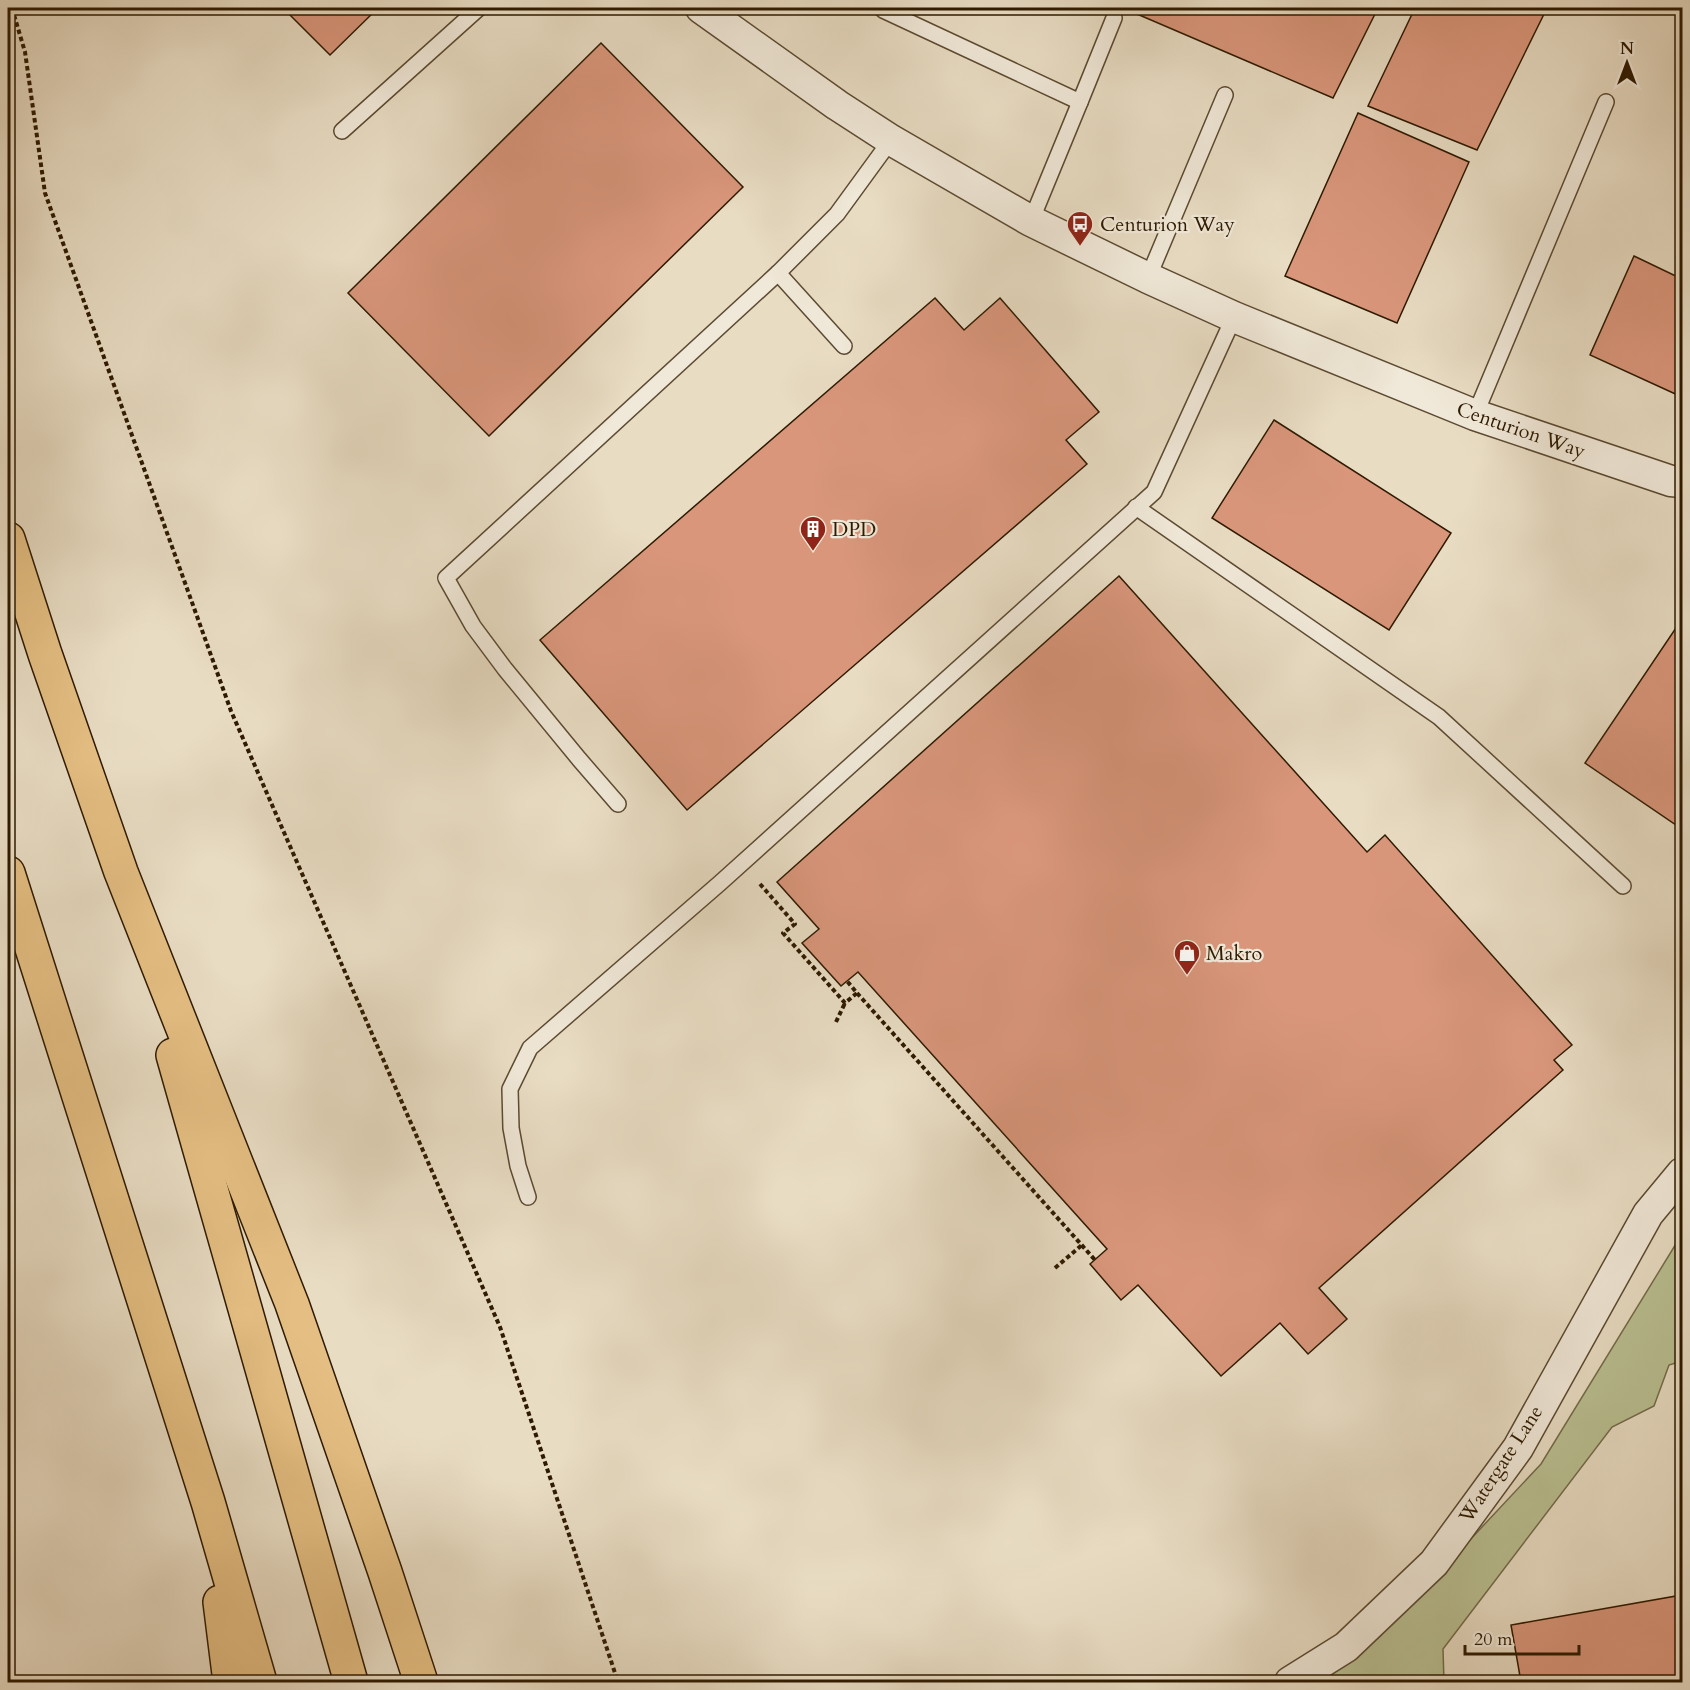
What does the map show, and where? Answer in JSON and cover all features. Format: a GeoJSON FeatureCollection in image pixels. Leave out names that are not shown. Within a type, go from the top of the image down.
{"type":"FeatureCollection","features":[{"type":"Feature","properties":{"kind":"highway"},"geometry":{"type":"LineString","coordinates":[[8,539],[45,654],[122,872],[292,1304],[421,1683]]}},
{"type":"Feature","properties":{"kind":"highway"},"geometry":{"type":"LineString","coordinates":[[122,872],[351,1683]]}},
{"type":"Feature","properties":{"kind":"highway"},"geometry":{"type":"LineString","coordinates":[[8,873],[208,1502],[260,1683]]}},
{"type":"Feature","properties":{"kind":"highway"},"geometry":{"type":"LineString","coordinates":[[208,1502],[230,1683]]}},
{"type":"Feature","properties":{"kind":"street","name":"Centurion Way"},"geometry":{"type":"LineString","coordinates":[[701,8],[837,105],[891,140],[1032,221],[1148,279],[1475,415],[1671,481],[1683,482]]}},
{"type":"Feature","properties":{"kind":"street","name":"Watergate Lane"},"geometry":{"type":"LineString","coordinates":[[1290,1683],[1346,1647],[1434,1563],[1518,1448],[1648,1214],[1683,1173]]}},
{"type":"Feature","properties":{"kind":"lane"},"geometry":{"type":"LineString","coordinates":[[342,132],[479,8]]}},
{"type":"Feature","properties":{"kind":"lane"},"geometry":{"type":"LineString","coordinates":[[883,10],[1080,102]]}},
{"type":"Feature","properties":{"kind":"lane"},"geometry":{"type":"LineString","coordinates":[[1032,221],[1114,18]]}},
{"type":"Feature","properties":{"kind":"lane"},"geometry":{"type":"LineString","coordinates":[[1148,279],[1225,95]]}},
{"type":"Feature","properties":{"kind":"lane"},"geometry":{"type":"LineString","coordinates":[[1475,415],[1605,102]]}},
{"type":"Feature","properties":{"kind":"lane"},"geometry":{"type":"LineString","coordinates":[[618,804],[505,669],[473,626],[446,578],[778,273],[837,214],[891,140]]}},
{"type":"Feature","properties":{"kind":"lane"},"geometry":{"type":"LineString","coordinates":[[778,273],[844,346]]}},
{"type":"Feature","properties":{"kind":"lane"},"geometry":{"type":"LineString","coordinates":[[528,1197],[518,1166],[512,1128],[510,1089],[530,1048],[741,863],[1154,492],[1234,316]]}},
{"type":"Feature","properties":{"kind":"lane"},"geometry":{"type":"LineString","coordinates":[[1136,507],[1439,717],[1623,886]]}},
{"type":"Feature","properties":{"kind":"path"},"geometry":{"type":"LineString","coordinates":[[12,8],[26,52],[45,193],[231,711],[500,1327],[618,1683]]}},
{"type":"Feature","properties":{"kind":"path"},"geometry":{"type":"LineString","coordinates":[[741,863],[795,924],[783,933],[845,1003]]}},
{"type":"Feature","properties":{"kind":"path"},"geometry":{"type":"LineString","coordinates":[[847,981],[1095,1260]]}},
{"type":"Feature","properties":{"kind":"path"},"geometry":{"type":"LineString","coordinates":[[836,1022],[845,1003],[857,993]]}},
{"type":"Feature","properties":{"kind":"path"},"geometry":{"type":"LineString","coordinates":[[1055,1268],[1082,1245]]}},
{"type":"Feature","properties":{"kind":"green space"},"geometry":{"type":"Polygon","coordinates":[[[1682,1234],[1682,1361],[1669,1365],[1654,1406],[1612,1427],[1443,1649],[1444,1682],[1311,1682],[1378,1638],[1541,1464],[1682,1234]]]}},
{"type":"Feature","properties":{"kind":"building"},"geometry":{"type":"Polygon","coordinates":[[[283,8],[378,8],[330,55],[283,8]]]}},
{"type":"Feature","properties":{"kind":"building"},"geometry":{"type":"Polygon","coordinates":[[[1123,8],[1378,8],[1333,98],[1123,8]]]}},
{"type":"Feature","properties":{"kind":"building"},"geometry":{"type":"Polygon","coordinates":[[[1415,8],[1547,8],[1477,150],[1368,106],[1415,8]]]}},
{"type":"Feature","properties":{"kind":"building"},"geometry":{"type":"Polygon","coordinates":[[[601,43],[743,187],[489,436],[348,293],[601,43]]]}},
{"type":"Feature","properties":{"kind":"building"},"geometry":{"type":"Polygon","coordinates":[[[1358,113],[1469,162],[1397,323],[1285,276],[1358,113]]]}},
{"type":"Feature","properties":{"kind":"building"},"geometry":{"type":"Polygon","coordinates":[[[1634,256],[1682,279],[1682,397],[1590,355],[1634,256]]]}},
{"type":"Feature","properties":{"kind":"building","name":"DPD"},"geometry":{"type":"Polygon","coordinates":[[[935,298],[964,330],[1000,298],[1099,412],[1066,440],[1087,464],[687,810],[540,640],[935,298]]]}},
{"type":"Feature","properties":{"kind":"building"},"geometry":{"type":"Polygon","coordinates":[[[1274,420],[1451,533],[1389,630],[1212,518],[1274,420]]]}},
{"type":"Feature","properties":{"kind":"building","name":"Makro"},"geometry":{"type":"Polygon","coordinates":[[[1119,576],[1367,852],[1385,835],[1572,1045],[1554,1060],[1563,1070],[1319,1288],[1347,1319],[1308,1354],[1280,1323],[1221,1376],[1138,1285],[1121,1300],[1090,1264],[1107,1249],[858,972],[841,986],[802,943],[819,929],[777,882],[1119,576]]]}},
{"type":"Feature","properties":{"kind":"building"},"geometry":{"type":"Polygon","coordinates":[[[1682,619],[1682,829],[1585,763],[1682,619]]]}},
{"type":"Feature","properties":{"kind":"building"},"geometry":{"type":"Polygon","coordinates":[[[1682,1595],[1682,1682],[1521,1682],[1511,1625],[1682,1595]]]}},
{"type":"Feature","properties":{"kind":"place","name":"Centurion Way"},"geometry":{"type":"Point","coordinates":[1080,247]}},
{"type":"Feature","properties":{"kind":"place","name":"DPD"},"geometry":{"type":"Point","coordinates":[813,552]}},
{"type":"Feature","properties":{"kind":"place","name":"Makro"},"geometry":{"type":"Point","coordinates":[1187,976]}}]}
